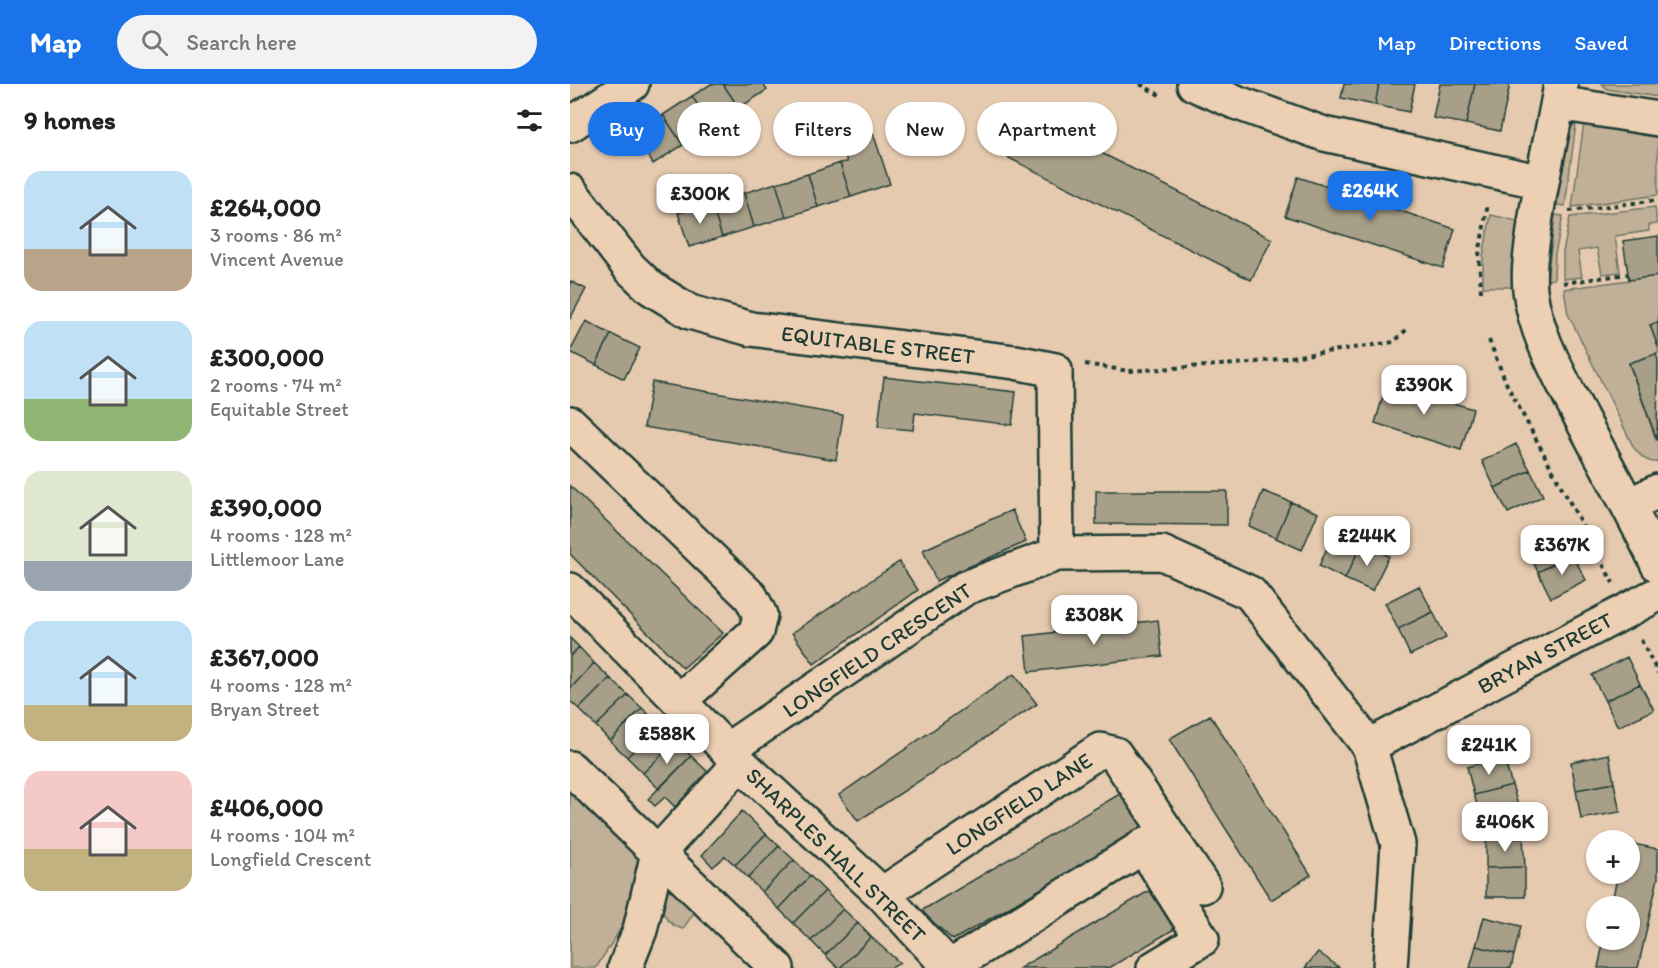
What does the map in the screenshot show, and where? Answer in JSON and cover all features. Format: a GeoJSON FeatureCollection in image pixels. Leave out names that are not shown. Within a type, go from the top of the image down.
{"type":"FeatureCollection","features":[{"type":"Feature","properties":{"kind":"street"},"geometry":{"type":"LineString","coordinates":[[570,125],[632,84]]}},
{"type":"Feature","properties":{"kind":"street"},"geometry":{"type":"LineString","coordinates":[[1194,84],[1238,103],[1324,134],[1542,182]]}},
{"type":"Feature","properties":{"kind":"street"},"geometry":{"type":"LineString","coordinates":[[1658,119],[1560,93],[1542,182],[1529,268],[1530,289],[1536,317],[1555,368],[1629,505],[1658,565]]}},
{"type":"Feature","properties":{"kind":"street","name":"EQUITABLE STREET"},"geometry":{"type":"LineString","coordinates":[[570,191],[630,268],[651,288],[690,312],[751,329],[1015,362],[1055,370]]}},
{"type":"Feature","properties":{"kind":"street"},"geometry":{"type":"LineString","coordinates":[[1055,370],[1057,554]]}},
{"type":"Feature","properties":{"kind":"street"},"geometry":{"type":"LineString","coordinates":[[570,423],[752,597],[760,615],[756,632],[679,701]]}},
{"type":"Feature","properties":{"kind":"street"},"geometry":{"type":"LineString","coordinates":[[1629,505],[1658,491]]}},
{"type":"Feature","properties":{"kind":"street","name":"LONGFIELD CRESCENT"},"geometry":{"type":"LineString","coordinates":[[658,853],[734,757],[965,588],[1057,554],[1162,553],[1250,593],[1369,746],[1398,844],[1390,968]]}},
{"type":"Feature","properties":{"kind":"street","name":"SHARPLES HALL STREET"},"geometry":{"type":"LineString","coordinates":[[570,590],[734,757],[882,894],[949,968]]}},
{"type":"Feature","properties":{"kind":"street","name":"BRYAN STREET"},"geometry":{"type":"LineString","coordinates":[[1369,746],[1658,594]]}},
{"type":"Feature","properties":{"kind":"street","name":"LONGFIELD LANE"},"geometry":{"type":"LineString","coordinates":[[882,894],[1100,750],[1115,754],[1203,886]]}},
{"type":"Feature","properties":{"kind":"street"},"geometry":{"type":"LineString","coordinates":[[570,768],[777,968]]}},
{"type":"Feature","properties":{"kind":"street"},"geometry":{"type":"LineString","coordinates":[[949,968],[1146,844],[1202,939],[1154,968]]}},
{"type":"Feature","properties":{"kind":"street"},"geometry":{"type":"LineString","coordinates":[[625,968],[640,930],[658,853]]}},
{"type":"Feature","properties":{"kind":"path"},"geometry":{"type":"LineString","coordinates":[[1567,212],[1658,200]]}},
{"type":"Feature","properties":{"kind":"path"},"geometry":{"type":"LineString","coordinates":[[1480,292],[1479,255],[1488,203]]}},
{"type":"Feature","properties":{"kind":"path"},"geometry":{"type":"LineString","coordinates":[[1558,284],[1628,274]]}},
{"type":"Feature","properties":{"kind":"path"},"geometry":{"type":"LineString","coordinates":[[1055,370],[1069,361],[1129,371],[1250,363],[1394,342],[1409,327]]}},
{"type":"Feature","properties":{"kind":"path"},"geometry":{"type":"LineString","coordinates":[[1489,340],[1507,385],[1615,586]]}},
{"type":"Feature","properties":{"kind":"path"},"geometry":{"type":"LineString","coordinates":[[1640,637],[1658,673]]}},
{"type":"Feature","properties":{"kind":"shaded area"},"geometry":{"type":"Polygon","coordinates":[[[1602,84],[1658,84],[1658,97],[1607,89],[1602,84]]]}},
{"type":"Feature","properties":{"kind":"shaded area"},"geometry":{"type":"Polygon","coordinates":[[[1584,123],[1658,132],[1658,195],[1572,207],[1584,123]]]}},
{"type":"Feature","properties":{"kind":"shaded area"},"geometry":{"type":"Polygon","coordinates":[[[1576,124],[1565,206],[1557,205],[1568,129],[1576,124]]]}},
{"type":"Feature","properties":{"kind":"shaded area"},"geometry":{"type":"Polygon","coordinates":[[[1655,207],[1657,224],[1649,225],[1649,231],[1615,236],[1620,272],[1602,274],[1597,248],[1578,251],[1582,277],[1563,279],[1563,252],[1570,217],[1655,207]]]}},
{"type":"Feature","properties":{"kind":"shaded area"},"geometry":{"type":"Polygon","coordinates":[[[1491,215],[1517,221],[1513,287],[1483,287],[1483,256],[1491,215]]]}},
{"type":"Feature","properties":{"kind":"shaded area"},"geometry":{"type":"Polygon","coordinates":[[[1555,215],[1563,216],[1555,254],[1554,279],[1547,280],[1555,215]]]}},
{"type":"Feature","properties":{"kind":"shaded area"},"geometry":{"type":"Polygon","coordinates":[[[1658,276],[1658,322],[1650,325],[1658,347],[1658,354],[1629,364],[1656,440],[1658,440],[1658,462],[1654,462],[1644,458],[1634,448],[1568,314],[1564,289],[1658,276]]]}},
{"type":"Feature","properties":{"kind":"shaded area"},"geometry":{"type":"Polygon","coordinates":[[[570,782],[642,853],[625,922],[596,968],[570,968],[570,782]]]}},
{"type":"Feature","properties":{"kind":"shaded area"},"geometry":{"type":"Polygon","coordinates":[[[670,882],[695,911],[683,929],[669,921],[662,909],[662,895],[670,882]]]}},
{"type":"Feature","properties":{"kind":"building"},"geometry":{"type":"Polygon","coordinates":[[[711,84],[723,84],[735,102],[696,102],[692,96],[711,84]]]}},
{"type":"Feature","properties":{"kind":"building"},"geometry":{"type":"Polygon","coordinates":[[[723,84],[763,84],[767,90],[748,102],[735,102],[723,84]]]}},
{"type":"Feature","properties":{"kind":"building"},"geometry":{"type":"Polygon","coordinates":[[[1344,84],[1379,84],[1375,105],[1341,98],[1344,84]]]}},
{"type":"Feature","properties":{"kind":"building"},"geometry":{"type":"Polygon","coordinates":[[[1379,84],[1415,84],[1409,112],[1375,105],[1379,84]]]}},
{"type":"Feature","properties":{"kind":"building"},"geometry":{"type":"Polygon","coordinates":[[[1440,84],[1475,84],[1466,124],[1433,118],[1440,84]]]}},
{"type":"Feature","properties":{"kind":"building"},"geometry":{"type":"Polygon","coordinates":[[[1475,84],[1510,84],[1500,131],[1466,124],[1475,84]]]}},
{"type":"Feature","properties":{"kind":"building"},"geometry":{"type":"Polygon","coordinates":[[[692,96],[696,102],[683,102],[692,96]]]}},
{"type":"Feature","properties":{"kind":"building"},"geometry":{"type":"Polygon","coordinates":[[[677,106],[677,136],[665,118],[665,114],[677,106]]]}},
{"type":"Feature","properties":{"kind":"building"},"geometry":{"type":"Polygon","coordinates":[[[665,118],[677,136],[677,149],[653,164],[648,156],[665,156],[665,118]]]}},
{"type":"Feature","properties":{"kind":"building"},"geometry":{"type":"Polygon","coordinates":[[[873,133],[890,184],[851,197],[840,163],[847,162],[845,156],[873,156],[873,133]]]}},
{"type":"Feature","properties":{"kind":"building"},"geometry":{"type":"Polygon","coordinates":[[[1107,156],[1272,239],[1251,280],[1007,157],[1107,156]]]}},
{"type":"Feature","properties":{"kind":"building"},"geometry":{"type":"Polygon","coordinates":[[[840,163],[851,197],[818,207],[808,174],[840,163]]]}},
{"type":"Feature","properties":{"kind":"building"},"geometry":{"type":"Polygon","coordinates":[[[808,174],[818,207],[786,217],[776,183],[808,174]]]}},
{"type":"Feature","properties":{"kind":"building"},"geometry":{"type":"Polygon","coordinates":[[[1298,177],[1455,229],[1443,268],[1285,216],[1298,177]]]}},
{"type":"Feature","properties":{"kind":"building"},"geometry":{"type":"Polygon","coordinates":[[[776,183],[786,217],[754,227],[744,193],[776,183]]]}},
{"type":"Feature","properties":{"kind":"building"},"geometry":{"type":"Polygon","coordinates":[[[744,193],[754,227],[722,237],[711,203],[744,193]]]}},
{"type":"Feature","properties":{"kind":"building"},"geometry":{"type":"Polygon","coordinates":[[[711,203],[722,237],[689,247],[678,213],[711,203]]]}},
{"type":"Feature","properties":{"kind":"building"},"geometry":{"type":"Polygon","coordinates":[[[1658,236],[1658,276],[1629,280],[1623,241],[1658,236]]]}},
{"type":"Feature","properties":{"kind":"building"},"geometry":{"type":"Polygon","coordinates":[[[570,281],[586,289],[570,319],[570,281]]]}},
{"type":"Feature","properties":{"kind":"building"},"geometry":{"type":"Polygon","coordinates":[[[586,321],[611,334],[596,365],[570,352],[586,321]]]}},
{"type":"Feature","properties":{"kind":"building"},"geometry":{"type":"Polygon","coordinates":[[[1658,322],[1658,347],[1650,325],[1658,322]]]}},
{"type":"Feature","properties":{"kind":"building"},"geometry":{"type":"Polygon","coordinates":[[[611,334],[640,348],[624,379],[596,365],[611,334]]]}},
{"type":"Feature","properties":{"kind":"building"},"geometry":{"type":"Polygon","coordinates":[[[1656,354],[1658,360],[1657,440],[1629,363],[1656,354]]]}},
{"type":"Feature","properties":{"kind":"building"},"geometry":{"type":"Polygon","coordinates":[[[884,377],[1016,392],[1012,425],[915,413],[913,430],[878,427],[884,377]]]}},
{"type":"Feature","properties":{"kind":"building"},"geometry":{"type":"Polygon","coordinates":[[[652,382],[843,415],[836,460],[644,427],[652,382]]]}},
{"type":"Feature","properties":{"kind":"building"},"geometry":{"type":"Polygon","coordinates":[[[1387,383],[1473,409],[1461,450],[1375,423],[1387,383]]]}},
{"type":"Feature","properties":{"kind":"building"},"geometry":{"type":"Polygon","coordinates":[[[1516,444],[1530,470],[1495,488],[1482,461],[1516,444]]]}},
{"type":"Feature","properties":{"kind":"building"},"geometry":{"type":"Polygon","coordinates":[[[1530,470],[1543,496],[1508,513],[1495,488],[1530,470]]]}},
{"type":"Feature","properties":{"kind":"building"},"geometry":{"type":"Polygon","coordinates":[[[570,486],[723,633],[683,668],[570,554],[570,486]]]}},
{"type":"Feature","properties":{"kind":"building"},"geometry":{"type":"Polygon","coordinates":[[[1096,491],[1227,491],[1227,525],[1096,524],[1096,491]]]}},
{"type":"Feature","properties":{"kind":"building"},"geometry":{"type":"Polygon","coordinates":[[[1263,491],[1291,502],[1276,538],[1249,526],[1263,491]]]}},
{"type":"Feature","properties":{"kind":"building"},"geometry":{"type":"Polygon","coordinates":[[[1291,502],[1318,513],[1302,550],[1276,538],[1291,502]]]}},
{"type":"Feature","properties":{"kind":"building"},"geometry":{"type":"Polygon","coordinates":[[[1012,510],[1026,542],[936,581],[923,550],[1012,510]]]}},
{"type":"Feature","properties":{"kind":"building"},"geometry":{"type":"Polygon","coordinates":[[[1559,528],[1572,554],[1538,572],[1525,546],[1559,528]]]}},
{"type":"Feature","properties":{"kind":"building"},"geometry":{"type":"Polygon","coordinates":[[[1335,531],[1362,543],[1345,579],[1319,566],[1335,531]]]}},
{"type":"Feature","properties":{"kind":"building"},"geometry":{"type":"Polygon","coordinates":[[[1362,543],[1389,556],[1372,591],[1345,579],[1362,543]]]}},
{"type":"Feature","properties":{"kind":"building"},"geometry":{"type":"Polygon","coordinates":[[[1572,554],[1586,580],[1551,598],[1538,572],[1572,554]]]}},
{"type":"Feature","properties":{"kind":"building"},"geometry":{"type":"Polygon","coordinates":[[[899,562],[918,590],[814,664],[792,633],[899,562]]]}},
{"type":"Feature","properties":{"kind":"building"},"geometry":{"type":"Polygon","coordinates":[[[1419,586],[1433,612],[1398,629],[1385,603],[1419,586]]]}},
{"type":"Feature","properties":{"kind":"building"},"geometry":{"type":"Polygon","coordinates":[[[1433,612],[1446,638],[1410,655],[1398,629],[1433,612]]]}},
{"type":"Feature","properties":{"kind":"building"},"geometry":{"type":"Polygon","coordinates":[[[1158,620],[1162,656],[1029,672],[1025,636],[1158,620]]]}},
{"type":"Feature","properties":{"kind":"building"},"geometry":{"type":"Polygon","coordinates":[[[570,638],[579,647],[570,656],[570,638]]]}},
{"type":"Feature","properties":{"kind":"building"},"geometry":{"type":"Polygon","coordinates":[[[579,647],[594,663],[570,689],[570,656],[579,647]]]}},
{"type":"Feature","properties":{"kind":"building"},"geometry":{"type":"Polygon","coordinates":[[[1627,657],[1640,684],[1605,701],[1592,675],[1627,657]]]}},
{"type":"Feature","properties":{"kind":"building"},"geometry":{"type":"Polygon","coordinates":[[[594,663],[610,678],[579,709],[570,701],[570,689],[594,663]]]}},
{"type":"Feature","properties":{"kind":"building"},"geometry":{"type":"Polygon","coordinates":[[[1014,674],[1037,704],[858,821],[839,795],[1014,674]]]}},
{"type":"Feature","properties":{"kind":"building"},"geometry":{"type":"Polygon","coordinates":[[[610,678],[628,695],[596,726],[579,709],[610,678]]]}},
{"type":"Feature","properties":{"kind":"building"},"geometry":{"type":"Polygon","coordinates":[[[1640,684],[1654,710],[1618,727],[1605,701],[1640,684]]]}},
{"type":"Feature","properties":{"kind":"building"},"geometry":{"type":"Polygon","coordinates":[[[628,695],[642,708],[610,741],[596,726],[628,695]]]}},
{"type":"Feature","properties":{"kind":"building"},"geometry":{"type":"Polygon","coordinates":[[[642,708],[660,725],[627,757],[610,741],[642,708]]]}},
{"type":"Feature","properties":{"kind":"building"},"geometry":{"type":"Polygon","coordinates":[[[1210,715],[1311,875],[1271,900],[1169,739],[1210,715]]]}},
{"type":"Feature","properties":{"kind":"building"},"geometry":{"type":"Polygon","coordinates":[[[660,725],[676,741],[643,773],[627,757],[660,725]]]}},
{"type":"Feature","properties":{"kind":"building"},"geometry":{"type":"Polygon","coordinates":[[[676,741],[691,756],[659,789],[643,773],[676,741]]]}},
{"type":"Feature","properties":{"kind":"building"},"geometry":{"type":"Polygon","coordinates":[[[1609,754],[1614,783],[1576,790],[1571,762],[1609,754]]]}},
{"type":"Feature","properties":{"kind":"building"},"geometry":{"type":"Polygon","coordinates":[[[691,756],[709,773],[675,807],[665,797],[655,806],[648,799],[691,756]]]}},
{"type":"Feature","properties":{"kind":"building"},"geometry":{"type":"Polygon","coordinates":[[[1503,756],[1512,785],[1474,795],[1467,767],[1503,756]]]}},
{"type":"Feature","properties":{"kind":"building"},"geometry":{"type":"Polygon","coordinates":[[[1614,783],[1620,812],[1581,819],[1576,790],[1614,783]]]}},
{"type":"Feature","properties":{"kind":"building"},"geometry":{"type":"Polygon","coordinates":[[[1512,785],[1520,812],[1483,823],[1474,795],[1512,785]]]}},
{"type":"Feature","properties":{"kind":"building"},"geometry":{"type":"Polygon","coordinates":[[[1123,792],[1144,829],[953,940],[921,911],[1123,792]]]}},
{"type":"Feature","properties":{"kind":"building"},"geometry":{"type":"Polygon","coordinates":[[[742,811],[766,834],[735,865],[725,856],[713,867],[702,855],[742,811]]]}},
{"type":"Feature","properties":{"kind":"building"},"geometry":{"type":"Polygon","coordinates":[[[766,834],[779,846],[748,878],[735,865],[766,834]]]}},
{"type":"Feature","properties":{"kind":"building"},"geometry":{"type":"Polygon","coordinates":[[[1523,838],[1525,867],[1486,868],[1486,839],[1523,838]]]}},
{"type":"Feature","properties":{"kind":"building"},"geometry":{"type":"Polygon","coordinates":[[[1640,845],[1658,849],[1658,878],[1638,968],[1598,968],[1602,950],[1640,950],[1640,896],[1613,896],[1616,884],[1640,884],[1640,845]]]}},
{"type":"Feature","properties":{"kind":"building"},"geometry":{"type":"Polygon","coordinates":[[[779,846],[794,860],[762,892],[748,878],[779,846]]]}},
{"type":"Feature","properties":{"kind":"building"},"geometry":{"type":"Polygon","coordinates":[[[794,860],[810,876],[779,909],[762,892],[794,860]]]}},
{"type":"Feature","properties":{"kind":"building"},"geometry":{"type":"Polygon","coordinates":[[[1525,867],[1525,897],[1486,897],[1486,868],[1525,867]]]}},
{"type":"Feature","properties":{"kind":"building"},"geometry":{"type":"Polygon","coordinates":[[[810,876],[825,891],[793,923],[779,909],[810,876]]]}},
{"type":"Feature","properties":{"kind":"building"},"geometry":{"type":"Polygon","coordinates":[[[1157,886],[1181,925],[1109,968],[1020,968],[1157,886]]]}},
{"type":"Feature","properties":{"kind":"building"},"geometry":{"type":"Polygon","coordinates":[[[825,891],[843,909],[811,941],[793,923],[825,891]]]}},
{"type":"Feature","properties":{"kind":"building"},"geometry":{"type":"Polygon","coordinates":[[[843,909],[858,923],[825,955],[811,941],[843,909]]]}},
{"type":"Feature","properties":{"kind":"building"},"geometry":{"type":"Polygon","coordinates":[[[1484,917],[1521,926],[1514,955],[1476,946],[1484,917]]]}},
{"type":"Feature","properties":{"kind":"building"},"geometry":{"type":"Polygon","coordinates":[[[858,923],[871,937],[838,968],[825,955],[858,923]]]}},
{"type":"Feature","properties":{"kind":"building"},"geometry":{"type":"Polygon","coordinates":[[[871,937],[900,963],[891,968],[840,968],[871,937]]]}},
{"type":"Feature","properties":{"kind":"building"},"geometry":{"type":"Polygon","coordinates":[[[1476,946],[1514,955],[1511,968],[1470,968],[1476,946]]]}},
{"type":"Feature","properties":{"kind":"building"},"geometry":{"type":"Polygon","coordinates":[[[1318,952],[1340,968],[1305,968],[1318,952]]]}}]}
